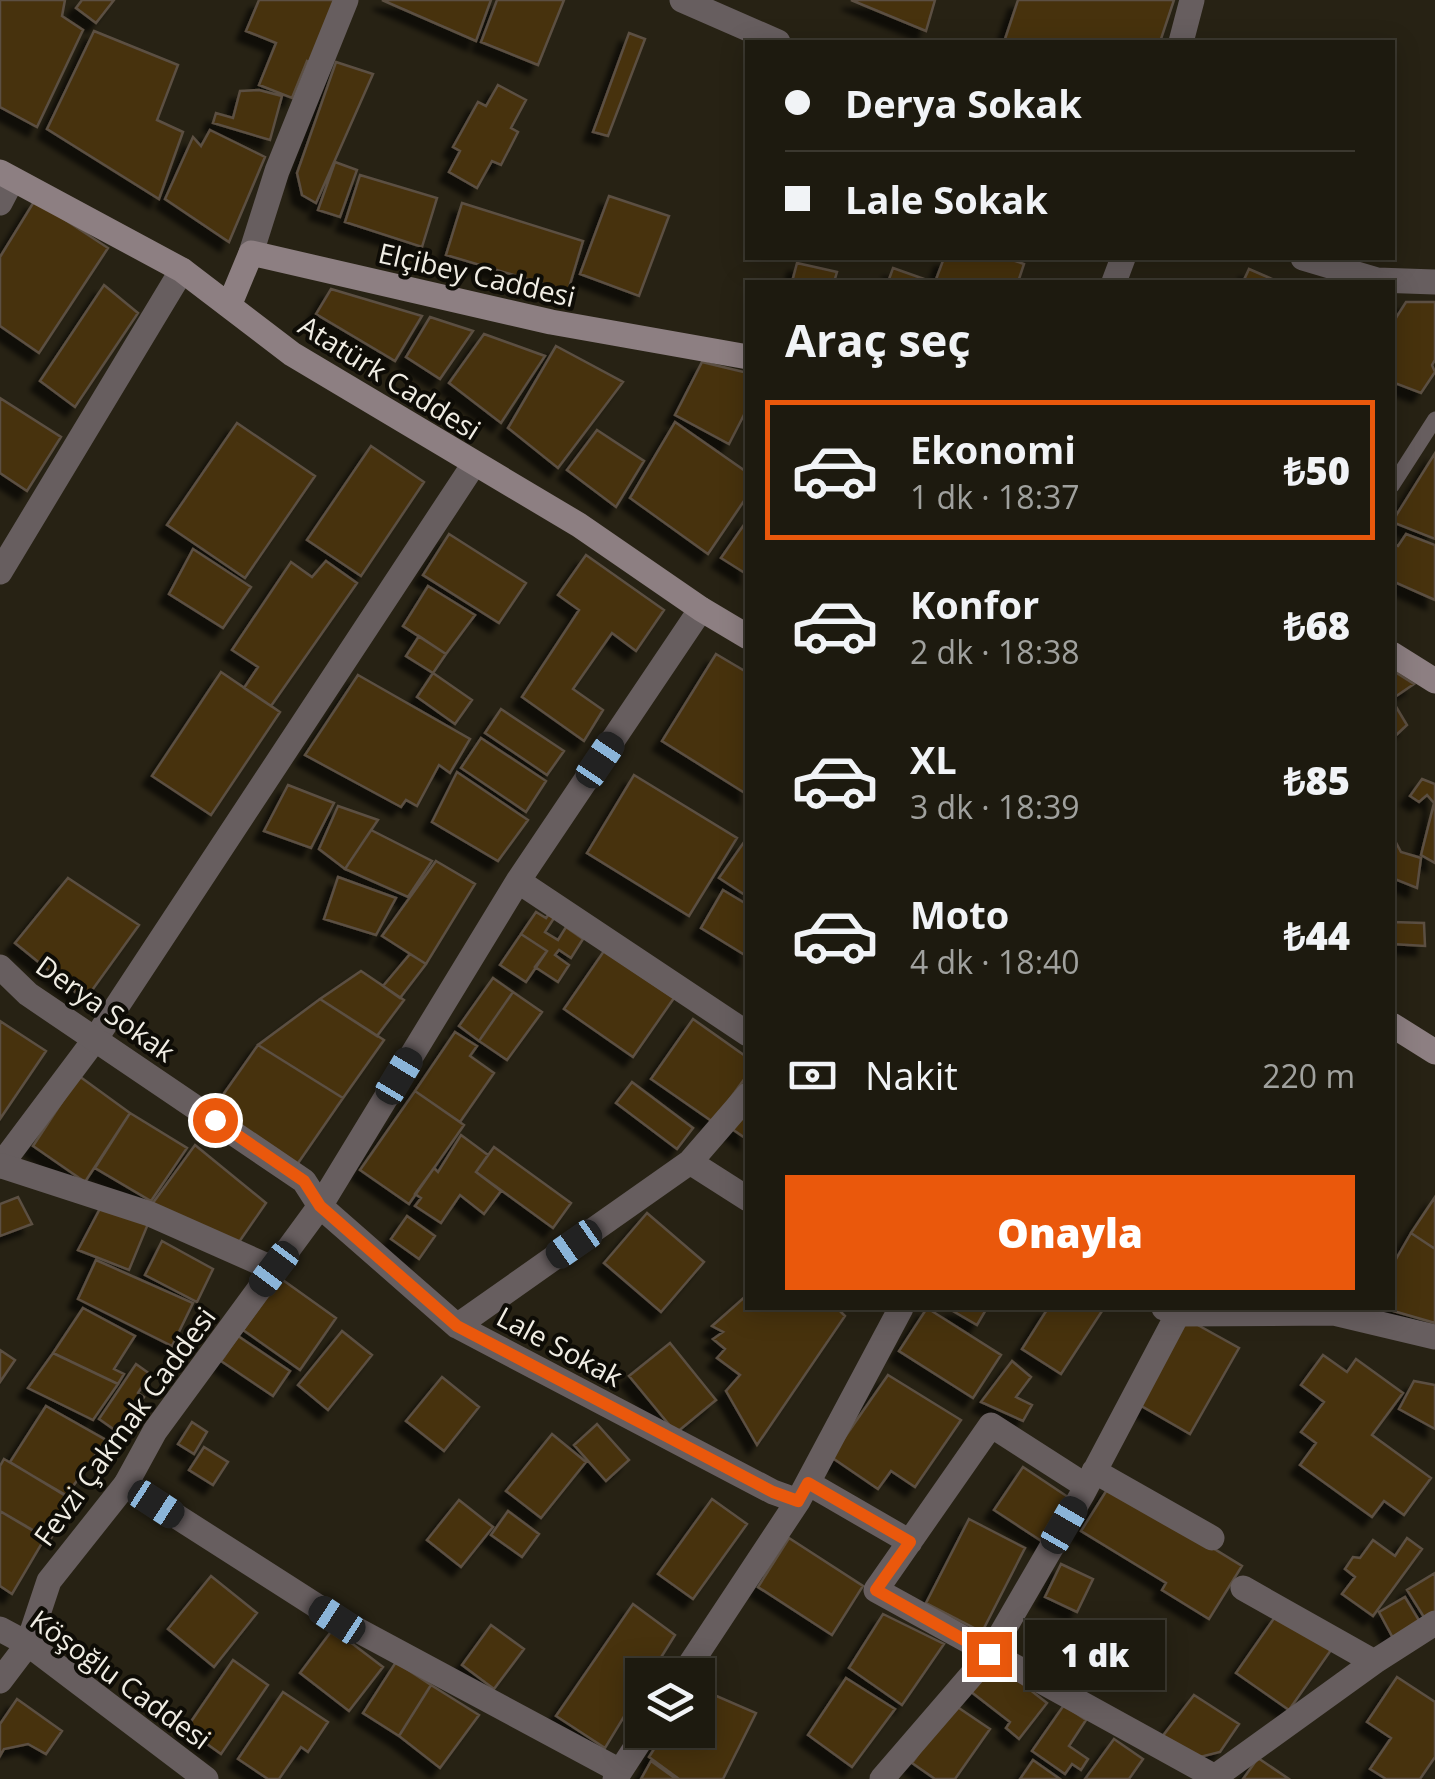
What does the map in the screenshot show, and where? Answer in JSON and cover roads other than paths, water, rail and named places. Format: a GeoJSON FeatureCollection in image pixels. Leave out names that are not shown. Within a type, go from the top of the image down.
{"type":"FeatureCollection","features":[{"type":"Feature","properties":{"kind":"main road","name":"Atatürk Caddesi"},"geometry":{"type":"LineString","coordinates":[[6,176],[182,270],[292,354],[579,525],[745,635]]}},
{"type":"Feature","properties":{"kind":"main road"},"geometry":{"type":"LineString","coordinates":[[229,306],[251,253]]}},
{"type":"Feature","properties":{"kind":"main road","name":"Elçibey Caddesi"},"geometry":{"type":"LineString","coordinates":[[251,253],[551,322],[745,356]]}},
{"type":"Feature","properties":{"kind":"main road"},"geometry":{"type":"LineString","coordinates":[[1395,656],[1435,681]]}},
{"type":"Feature","properties":{"kind":"main road"},"geometry":{"type":"LineString","coordinates":[[1395,1027],[1435,1052]]}},
{"type":"Feature","properties":{"kind":"street"},"geometry":{"type":"LineString","coordinates":[[251,253],[278,171],[346,0]]}},
{"type":"Feature","properties":{"kind":"street"},"geometry":{"type":"LineString","coordinates":[[1182,40],[1192,0]]}},
{"type":"Feature","properties":{"kind":"street"},"geometry":{"type":"LineString","coordinates":[[691,2],[774,40]]}},
{"type":"Feature","properties":{"kind":"street"},"geometry":{"type":"LineString","coordinates":[[0,203],[6,176]]}},
{"type":"Feature","properties":{"kind":"street"},"geometry":{"type":"LineString","coordinates":[[1310,260],[1377,280]]}},
{"type":"Feature","properties":{"kind":"street"},"geometry":{"type":"LineString","coordinates":[[0,572],[182,270]]}},
{"type":"Feature","properties":{"kind":"street"},"geometry":{"type":"LineString","coordinates":[[1395,281],[1435,282]]}},
{"type":"Feature","properties":{"kind":"street"},"geometry":{"type":"LineString","coordinates":[[274,1269],[150,1214],[1,1166],[96,1038],[474,464]]}},
{"type":"Feature","properties":{"kind":"street","name":"Fevzi Çakmak Caddesi"},"geometry":{"type":"LineString","coordinates":[[0,1681],[28,1644],[49,1581],[126,1484],[155,1431],[320,1206],[518,881],[701,609]]}},
{"type":"Feature","properties":{"kind":"street"},"geometry":{"type":"LineString","coordinates":[[518,881],[745,1032]]}},
{"type":"Feature","properties":{"kind":"street","name":"Derya Sokak"},"geometry":{"type":"LineString","coordinates":[[0,967],[28,994],[304,1181],[320,1206]]}},
{"type":"Feature","properties":{"kind":"street"},"geometry":{"type":"LineString","coordinates":[[457,1326],[690,1162],[745,1098]]}},
{"type":"Feature","properties":{"kind":"street"},"geometry":{"type":"LineString","coordinates":[[690,1162],[745,1197]]}},
{"type":"Feature","properties":{"kind":"street","name":"Lale Sokak"},"geometry":{"type":"LineString","coordinates":[[320,1206],[457,1326],[773,1492],[803,1492],[910,1542]]}},
{"type":"Feature","properties":{"kind":"street"},"geometry":{"type":"LineString","coordinates":[[694,1658],[803,1492],[900,1310]]}},
{"type":"Feature","properties":{"kind":"street"},"geometry":{"type":"LineString","coordinates":[[882,1779],[989,1654],[1090,1478],[1174,1310],[1334,1313],[1435,1336]]}},
{"type":"Feature","properties":{"kind":"street"},"geometry":{"type":"LineString","coordinates":[[1212,1538],[991,1425],[876,1590],[1214,1778],[1374,1662],[1435,1624]]}},
{"type":"Feature","properties":{"kind":"street"},"geometry":{"type":"LineString","coordinates":[[126,1484],[337,1620],[617,1775],[635,1748]]}},
{"type":"Feature","properties":{"kind":"street"},"geometry":{"type":"LineString","coordinates":[[1243,1588],[1374,1662]]}},
{"type":"Feature","properties":{"kind":"street","name":"Köşoğlu Caddesi"},"geometry":{"type":"LineString","coordinates":[[0,1629],[28,1644],[206,1779]]}},
{"type":"Feature","properties":{"kind":"lane"},"geometry":{"type":"LineString","coordinates":[[1395,481],[1435,419]]}}]}
